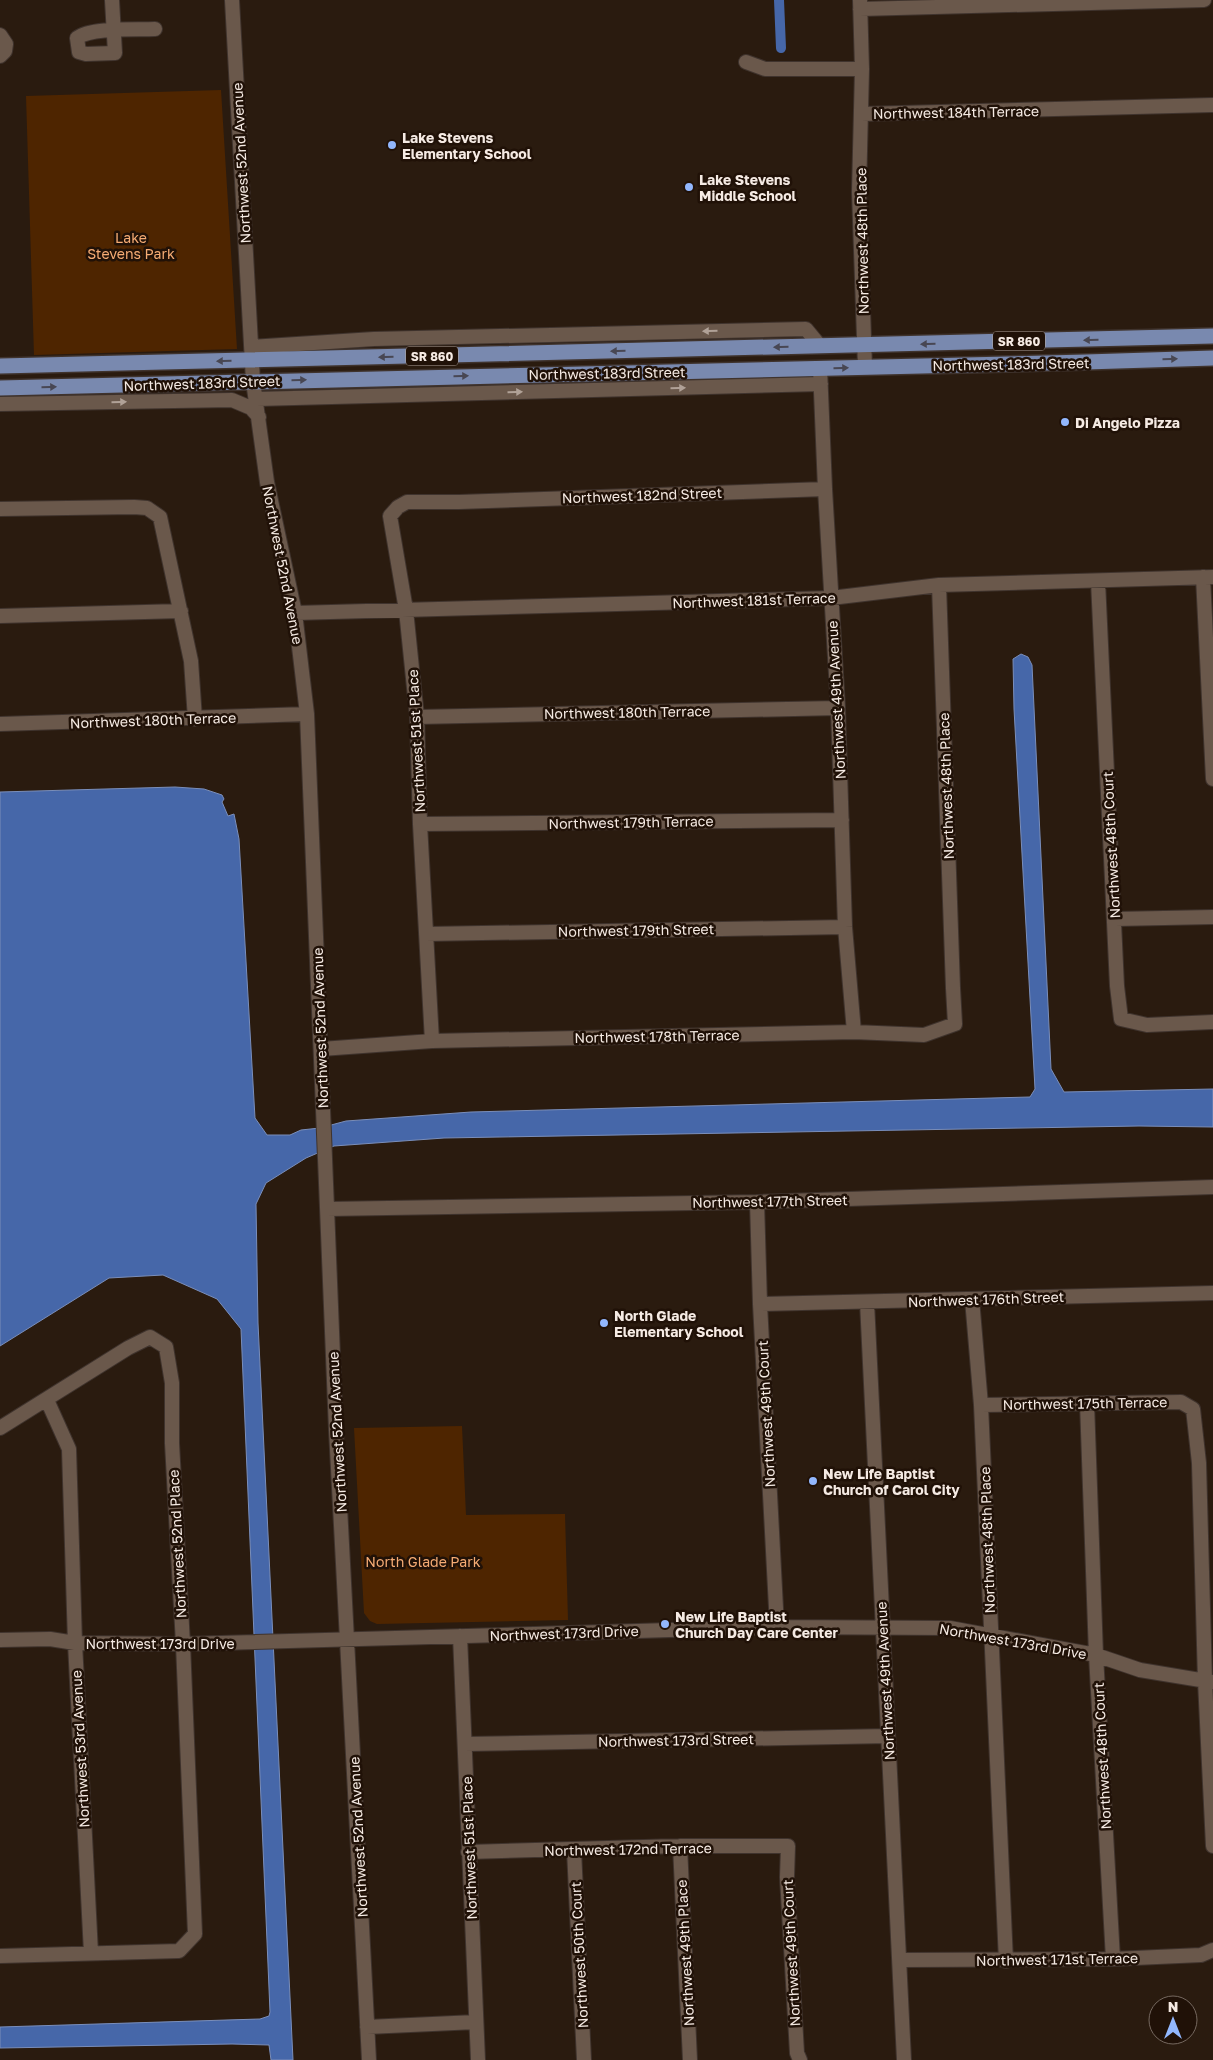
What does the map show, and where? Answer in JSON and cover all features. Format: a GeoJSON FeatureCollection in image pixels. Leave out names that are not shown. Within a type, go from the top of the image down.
{"type":"FeatureCollection","features":[{"type":"Feature","properties":{"kind":"main road","name":"Northwest 183rd Street"},"geometry":{"type":"LineString","coordinates":[[0,366],[252,354],[526,354],[1213,336]]}},
{"type":"Feature","properties":{"kind":"main road"},"geometry":{"type":"LineString","coordinates":[[1146,360],[1155,345],[1174,337]]}},
{"type":"Feature","properties":{"kind":"main road"},"geometry":{"type":"LineString","coordinates":[[1086,362],[1116,350],[1130,339]]}},
{"type":"Feature","properties":{"kind":"main road"},"geometry":{"type":"LineString","coordinates":[[494,376],[514,367],[521,362],[526,354]]}},
{"type":"Feature","properties":{"kind":"main road","name":"Northwest 183rd Street"},"geometry":{"type":"LineString","coordinates":[[0,388],[1213,358]]}},
{"type":"Feature","properties":{"kind":"street"},"geometry":{"type":"LineString","coordinates":[[112,0],[114,31],[115,53],[86,54],[79,52],[77,38],[83,33],[114,31],[155,29]]}},
{"type":"Feature","properties":{"kind":"street","name":"Northwest 52nd Avenue"},"geometry":{"type":"LineString","coordinates":[[232,0],[253,381],[267,482],[295,613],[307,714],[327,1209],[369,2060]]}},
{"type":"Feature","properties":{"kind":"street"},"geometry":{"type":"LineString","coordinates":[[746,62],[765,69],[862,69],[860,4],[1204,0]]}},
{"type":"Feature","properties":{"kind":"street"},"geometry":{"type":"LineString","coordinates":[[0,35],[6,44],[5,51],[0,56]]}},
{"type":"Feature","properties":{"kind":"street","name":"Northwest 184th Terrace"},"geometry":{"type":"LineString","coordinates":[[862,69],[861,114],[1213,105]]}},
{"type":"Feature","properties":{"kind":"street","name":"Northwest 48th Place"},"geometry":{"type":"LineString","coordinates":[[861,114],[859,192],[865,367]]}},
{"type":"Feature","properties":{"kind":"street"},"geometry":{"type":"LineString","coordinates":[[252,354],[374,339],[806,329],[820,346]]}},
{"type":"Feature","properties":{"kind":"street"},"geometry":{"type":"LineString","coordinates":[[526,354],[530,335]]}},
{"type":"Feature","properties":{"kind":"street","name":"Northwest 49th Avenue"},"geometry":{"type":"LineString","coordinates":[[820,368],[838,708],[845,927],[854,1032]]}},
{"type":"Feature","properties":{"kind":"street"},"geometry":{"type":"LineString","coordinates":[[257,399],[821,384]]}},
{"type":"Feature","properties":{"kind":"street"},"geometry":{"type":"LineString","coordinates":[[0,404],[232,400],[251,408],[259,417]]}},
{"type":"Feature","properties":{"kind":"street","name":"Northwest 182nd Street"},"geometry":{"type":"LineString","coordinates":[[459,502],[825,489]]}},
{"type":"Feature","properties":{"kind":"street","name":"Northwest 51st Place"},"geometry":{"type":"LineString","coordinates":[[432,1041],[420,824],[417,717],[406,610],[390,516],[407,502],[459,502]]}},
{"type":"Feature","properties":{"kind":"street"},"geometry":{"type":"LineString","coordinates":[[0,509],[147,508],[160,517],[191,660],[195,719]]}},
{"type":"Feature","properties":{"kind":"street"},"geometry":{"type":"LineString","coordinates":[[1208,577],[1213,779]]}},
{"type":"Feature","properties":{"kind":"street","name":"Northwest 181st Terrace"},"geometry":{"type":"LineString","coordinates":[[295,613],[831,598],[939,585],[1208,577]]}},
{"type":"Feature","properties":{"kind":"street","name":"Northwest 48th Court"},"geometry":{"type":"LineString","coordinates":[[1098,581],[1117,986],[1121,1019],[1147,1025],[1212,1022]]}},
{"type":"Feature","properties":{"kind":"street","name":"Northwest 48th Place"},"geometry":{"type":"LineString","coordinates":[[939,585],[952,988]]}},
{"type":"Feature","properties":{"kind":"street"},"geometry":{"type":"LineString","coordinates":[[0,616],[181,611]]}},
{"type":"Feature","properties":{"kind":"street","name":"Northwest 180th Terrace"},"geometry":{"type":"LineString","coordinates":[[417,717],[838,708]]}},
{"type":"Feature","properties":{"kind":"street","name":"Northwest 180th Terrace"},"geometry":{"type":"LineString","coordinates":[[0,724],[307,714]]}},
{"type":"Feature","properties":{"kind":"street","name":"Northwest 179th Terrace"},"geometry":{"type":"LineString","coordinates":[[420,824],[842,820]]}},
{"type":"Feature","properties":{"kind":"street"},"geometry":{"type":"LineString","coordinates":[[1115,919],[1213,916]]}},
{"type":"Feature","properties":{"kind":"street","name":"Northwest 179th Street"},"geometry":{"type":"LineString","coordinates":[[426,934],[845,927]]}},
{"type":"Feature","properties":{"kind":"street","name":"Northwest 178th Terrace"},"geometry":{"type":"LineString","coordinates":[[321,1049],[432,1041],[854,1032],[924,1035],[956,1024],[952,988]]}},
{"type":"Feature","properties":{"kind":"street","name":"Northwest 177th Street"},"geometry":{"type":"LineString","coordinates":[[327,1209],[757,1202],[1213,1187]]}},
{"type":"Feature","properties":{"kind":"street","name":"Northwest 49th Court"},"geometry":{"type":"LineString","coordinates":[[757,1202],[760,1304],[777,1627]]}},
{"type":"Feature","properties":{"kind":"street","name":"Northwest 176th Street"},"geometry":{"type":"LineString","coordinates":[[760,1304],[1213,1293]]}},
{"type":"Feature","properties":{"kind":"street","name":"Northwest 48th Place"},"geometry":{"type":"LineString","coordinates":[[972,1299],[981,1405],[1006,1961]]}},
{"type":"Feature","properties":{"kind":"street","name":"Northwest 49th Avenue"},"geometry":{"type":"LineString","coordinates":[[867,1302],[881,1626],[904,2060]]}},
{"type":"Feature","properties":{"kind":"street","name":"Northwest 52nd Place"},"geometry":{"type":"LineString","coordinates":[[47,1400],[128,1348],[150,1337],[166,1347],[172,1383],[172,1443],[183,1644],[195,1934],[179,1951],[91,1953]]}},
{"type":"Feature","properties":{"kind":"street"},"geometry":{"type":"LineString","coordinates":[[0,1428],[47,1400]]}},
{"type":"Feature","properties":{"kind":"street","name":"Northwest 53rd Avenue"},"geometry":{"type":"LineString","coordinates":[[47,1400],[69,1448],[75,1643],[91,1953]]}},
{"type":"Feature","properties":{"kind":"street","name":"Northwest 175th Terrace"},"geometry":{"type":"LineString","coordinates":[[981,1405],[1180,1402],[1193,1409],[1199,1463],[1209,1682]]}},
{"type":"Feature","properties":{"kind":"street","name":"Northwest 48th Court"},"geometry":{"type":"LineString","coordinates":[[1087,1403],[1096,1655],[1113,1959]]}},
{"type":"Feature","properties":{"kind":"street","name":"Northwest 173rd Drive"},"geometry":{"type":"LineString","coordinates":[[0,1640],[50,1639],[75,1643],[183,1644],[777,1627],[881,1626],[950,1628],[991,1634],[1096,1655],[1140,1670],[1209,1682]]}},
{"type":"Feature","properties":{"kind":"street","name":"Northwest 51st Place"},"geometry":{"type":"LineString","coordinates":[[460,1636],[478,2060]]}},
{"type":"Feature","properties":{"kind":"street"},"geometry":{"type":"LineString","coordinates":[[1209,1682],[1213,1846]]}},
{"type":"Feature","properties":{"kind":"street","name":"Northwest 173rd Street"},"geometry":{"type":"LineString","coordinates":[[465,1744],[888,1736]]}},
{"type":"Feature","properties":{"kind":"street","name":"Northwest 172nd Terrace"},"geometry":{"type":"LineString","coordinates":[[468,1852],[680,1846],[788,1846]]}},
{"type":"Feature","properties":{"kind":"street","name":"Northwest 49th Place"},"geometry":{"type":"LineString","coordinates":[[680,1846],[690,2060]]}},
{"type":"Feature","properties":{"kind":"street","name":"Northwest 49th Court"},"geometry":{"type":"LineString","coordinates":[[788,1846],[787,1877],[797,2054],[800,2060]]}},
{"type":"Feature","properties":{"kind":"street","name":"Northwest 50th Court"},"geometry":{"type":"LineString","coordinates":[[574,1850],[584,2060]]}},
{"type":"Feature","properties":{"kind":"street","name":"Northwest 171st Terrace"},"geometry":{"type":"LineString","coordinates":[[900,1960],[1113,1959],[1202,1955],[1213,1950]]}},
{"type":"Feature","properties":{"kind":"street"},"geometry":{"type":"LineString","coordinates":[[0,1956],[91,1953]]}},
{"type":"Feature","properties":{"kind":"street"},"geometry":{"type":"LineString","coordinates":[[368,2027],[476,2022]]}},
{"type":"Feature","properties":{"kind":"green space","name":"Lake Stevens Park"},"geometry":{"type":"Polygon","coordinates":[[[221,90],[237,349],[34,355],[26,96],[221,90]]]}},
{"type":"Feature","properties":{"kind":"green space","name":"North Glade Park"},"geometry":{"type":"Polygon","coordinates":[[[462,1426],[466,1515],[565,1514],[568,1620],[377,1624],[370,1621],[364,1613],[354,1428],[462,1426]]]}},
{"type":"Feature","properties":{"kind":"water"},"geometry":{"type":"Polygon","coordinates":[[[1021,654],[1028,657],[1032,665],[1051,1069],[1064,1092],[1213,1089],[1213,1127],[1139,1126],[444,1138],[334,1146],[306,1158],[266,1183],[256,1204],[258,1323],[293,2060],[271,2060],[269,2045],[0,2048],[0,2027],[260,2019],[269,2016],[270,2012],[241,1329],[217,1299],[163,1275],[109,1278],[0,1346],[0,792],[175,787],[204,789],[222,795],[224,799],[222,802],[228,816],[234,814],[239,839],[255,1118],[267,1135],[290,1135],[301,1130],[320,1128],[346,1121],[471,1112],[1030,1097],[1035,1089],[1014,709],[1013,659],[1021,654]]]}},
{"type":"Feature","properties":{"kind":"waterway"},"geometry":{"type":"LineString","coordinates":[[779,0],[781,48]]}},
{"type":"Feature","properties":{"kind":"place","name":"Lake Stevens Elementary School"},"geometry":{"type":"Point","coordinates":[392,145]}},
{"type":"Feature","properties":{"kind":"place","name":"Lake Stevens Middle School"},"geometry":{"type":"Point","coordinates":[689,187]}},
{"type":"Feature","properties":{"kind":"place","name":"Di Angelo Pizza"},"geometry":{"type":"Point","coordinates":[1065,422]}},
{"type":"Feature","properties":{"kind":"place","name":"North Glade Elementary School"},"geometry":{"type":"Point","coordinates":[604,1323]}},
{"type":"Feature","properties":{"kind":"place","name":"New Life Baptist Church of Carol City"},"geometry":{"type":"Point","coordinates":[813,1481]}},
{"type":"Feature","properties":{"kind":"place","name":"New Life Baptist Church Day Care Center"},"geometry":{"type":"Point","coordinates":[665,1624]}}]}
